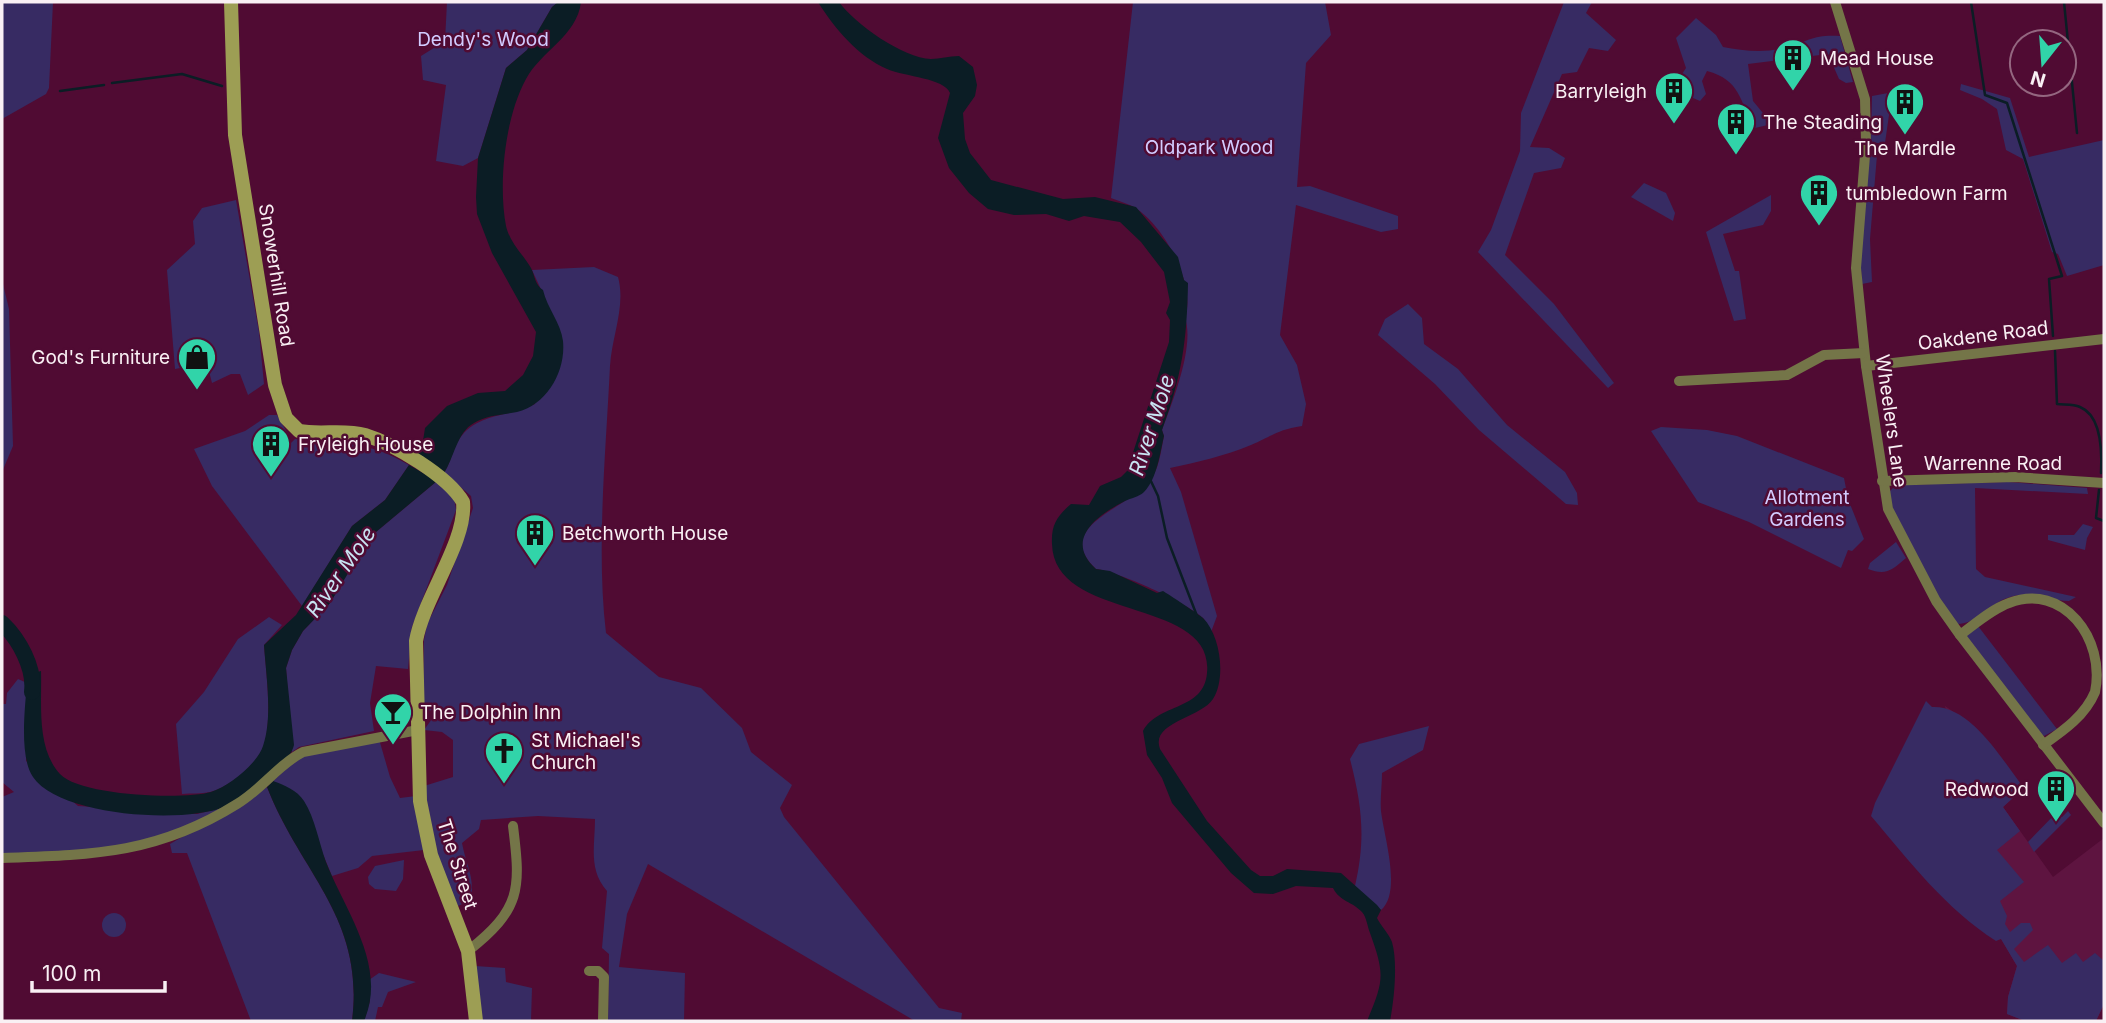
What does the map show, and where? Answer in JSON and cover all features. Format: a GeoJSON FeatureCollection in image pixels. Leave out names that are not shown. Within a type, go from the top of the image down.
{"type":"FeatureCollection","features":[{"type":"Feature","properties":{"kind":"street","name":"Snowerhill Road"},"geometry":{"type":"LineString","coordinates":[[231,2],[235,135],[279,402],[286,418],[299,431],[363,435],[446,481]]}},
{"type":"Feature","properties":{"kind":"street","name":"Wheelers Lane"},"geometry":{"type":"LineString","coordinates":[[1835,2],[1865,99],[1866,143],[1856,239],[1864,352],[1888,509],[1936,601],[2104,823]]}},
{"type":"Feature","properties":{"kind":"street","name":"Oakdene Road"},"geometry":{"type":"LineString","coordinates":[[1866,366],[2104,339]]}},
{"type":"Feature","properties":{"kind":"street"},"geometry":{"type":"LineString","coordinates":[[1679,381],[1787,375],[1824,355],[1864,352]]}},
{"type":"Feature","properties":{"kind":"street","name":"Warrenne Road"},"geometry":{"type":"LineString","coordinates":[[1882,481],[2015,477],[2104,483]]}},
{"type":"Feature","properties":{"kind":"street","name":"The Street"},"geometry":{"type":"LineString","coordinates":[[446,481],[456,490],[463,502],[464,512],[419,622],[416,641],[417,762],[431,855],[468,951],[476,1021]]}},
{"type":"Feature","properties":{"kind":"street"},"geometry":{"type":"LineString","coordinates":[[1960,635],[2001,607],[2024,599],[2054,602],[2068,607],[2083,620],[2099,649],[2097,689],[2087,709],[2043,745]]}},
{"type":"Feature","properties":{"kind":"street"},"geometry":{"type":"LineString","coordinates":[[2,858],[110,852],[161,842],[215,818],[255,793],[291,758],[303,751],[418,730]]}},
{"type":"Feature","properties":{"kind":"street"},"geometry":{"type":"LineString","coordinates":[[468,951],[505,918],[515,896],[519,874],[513,826]]}},
{"type":"Feature","properties":{"kind":"street"},"geometry":{"type":"LineString","coordinates":[[589,971],[598,971],[604,977],[603,1021]]}},
{"type":"Feature","properties":{"kind":"shaded area"},"geometry":{"type":"Polygon","coordinates":[[[1945,706],[1975,727],[2024,788],[2003,807],[2053,877],[2104,838],[2104,1004],[2096,1021],[2025,1021],[2007,1014],[2008,997],[2017,966],[1993,925],[1945,706]]]}},
{"type":"Feature","properties":{"kind":"green space"},"geometry":{"type":"Polygon","coordinates":[[[2,2],[53,2],[49,88],[46,94],[2,119],[2,2]]]}},
{"type":"Feature","properties":{"kind":"green space","name":"Dendy's Wood"},"geometry":{"type":"Polygon","coordinates":[[[447,2],[558,3],[552,7],[527,50],[506,68],[478,158],[463,166],[436,161],[446,85],[423,80],[421,56],[445,41],[447,2]]]}},
{"type":"Feature","properties":{"kind":"green space","name":"Oldpark Wood"},"geometry":{"type":"Polygon","coordinates":[[[1133,2],[1325,2],[1331,35],[1306,63],[1297,187],[1310,186],[1398,216],[1398,229],[1381,232],[1296,205],[1280,335],[1297,365],[1306,404],[1302,426],[1280,431],[1231,452],[1170,468],[1181,492],[1217,616],[1211,632],[1203,618],[1168,596],[1096,569],[1084,554],[1082,541],[1087,530],[1139,491],[1152,477],[1161,454],[1164,436],[1162,430],[1181,374],[1187,344],[1186,288],[1174,255],[1165,239],[1143,214],[1132,206],[1111,198],[1133,2]]]}},
{"type":"Feature","properties":{"kind":"green space"},"geometry":{"type":"Polygon","coordinates":[[[1564,2],[1592,2],[1586,13],[1616,40],[1608,51],[1589,48],[1577,72],[1562,74],[1530,147],[1549,148],[1565,158],[1561,168],[1534,173],[1505,255],[1554,304],[1614,383],[1608,388],[1478,252],[1491,230],[1520,151],[1521,113],[1564,2]]]}},
{"type":"Feature","properties":{"kind":"green space"},"geometry":{"type":"Polygon","coordinates":[[[1696,18],[1716,35],[1723,47],[1738,50],[1777,50],[1818,37],[1840,36],[1853,82],[1846,83],[1839,79],[1828,54],[1748,64],[1753,101],[1772,124],[1755,128],[1738,93],[1727,80],[1718,75],[1707,71],[1702,81],[1706,94],[1700,101],[1672,89],[1686,68],[1676,38],[1696,18]]]}},
{"type":"Feature","properties":{"kind":"green space"},"geometry":{"type":"Polygon","coordinates":[[[1961,84],[2010,98],[2029,157],[2104,140],[2104,265],[2067,276],[2058,254],[2052,252],[2023,159],[2006,150],[1997,109],[1960,90],[1961,84]]]}},
{"type":"Feature","properties":{"kind":"green space"},"geometry":{"type":"Polygon","coordinates":[[[1899,91],[1890,108],[1885,143],[1871,143],[1872,96],[1899,91]]]}},
{"type":"Feature","properties":{"kind":"green space"},"geometry":{"type":"Polygon","coordinates":[[[1870,154],[1877,155],[1870,239],[1872,282],[1862,284],[1859,240],[1870,154]]]}},
{"type":"Feature","properties":{"kind":"green space"},"geometry":{"type":"Polygon","coordinates":[[[1644,183],[1666,193],[1675,213],[1673,221],[1631,197],[1644,183]]]}},
{"type":"Feature","properties":{"kind":"green space"},"geometry":{"type":"Polygon","coordinates":[[[1771,195],[1771,211],[1763,225],[1723,234],[1735,271],[1739,271],[1746,319],[1734,321],[1706,232],[1771,195]]]}},
{"type":"Feature","properties":{"kind":"green space"},"geometry":{"type":"Polygon","coordinates":[[[236,200],[259,332],[264,384],[248,395],[240,374],[231,374],[212,383],[207,363],[175,369],[167,270],[195,244],[193,221],[202,208],[236,200]]]}},
{"type":"Feature","properties":{"kind":"green space"},"geometry":{"type":"Polygon","coordinates":[[[594,267],[618,277],[620,288],[620,310],[610,366],[603,500],[602,568],[606,633],[659,677],[701,688],[742,728],[751,752],[792,785],[780,808],[784,817],[939,1008],[962,1013],[961,1021],[915,1021],[648,864],[627,914],[619,967],[685,973],[684,1021],[608,1021],[609,954],[602,948],[607,891],[595,866],[595,819],[538,816],[481,820],[479,829],[462,843],[472,892],[471,900],[458,906],[438,862],[424,786],[453,777],[453,740],[442,732],[424,730],[437,712],[435,709],[425,712],[423,710],[424,640],[427,624],[447,585],[473,508],[471,496],[444,473],[460,438],[467,430],[485,420],[535,404],[545,298],[532,270],[594,267]]]}},
{"type":"Feature","properties":{"kind":"green space"},"geometry":{"type":"Polygon","coordinates":[[[2,280],[9,309],[13,446],[2,472],[2,280]]]}},
{"type":"Feature","properties":{"kind":"green space"},"geometry":{"type":"Polygon","coordinates":[[[1408,304],[1422,318],[1424,344],[1458,369],[1507,425],[1565,472],[1577,493],[1578,505],[1566,504],[1479,430],[1435,384],[1378,335],[1385,319],[1408,304]]]}},
{"type":"Feature","properties":{"kind":"green space"},"geometry":{"type":"Polygon","coordinates":[[[269,415],[277,415],[288,434],[286,440],[291,443],[295,439],[354,444],[380,451],[409,465],[385,500],[352,526],[302,606],[212,486],[194,449],[245,431],[269,415]]]}},
{"type":"Feature","properties":{"kind":"green space","name":"Allotment Gardens"},"geometry":{"type":"Polygon","coordinates":[[[1661,427],[1707,430],[1737,436],[1844,478],[1848,499],[1864,539],[1852,551],[1848,550],[1841,568],[1749,522],[1698,502],[1651,431],[1661,427]]]}},
{"type":"Feature","properties":{"kind":"green space"},"geometry":{"type":"Polygon","coordinates":[[[437,481],[454,497],[456,510],[412,627],[408,669],[376,666],[370,703],[374,731],[299,747],[292,752],[286,668],[292,650],[303,631],[330,603],[370,537],[437,481]]]}},
{"type":"Feature","properties":{"kind":"green space"},"geometry":{"type":"Polygon","coordinates":[[[2008,482],[2087,488],[2088,494],[1975,488],[1976,569],[1985,577],[2076,597],[2069,601],[2018,595],[2003,600],[1965,623],[1957,624],[1908,545],[1888,493],[1896,485],[2008,482]]]}},
{"type":"Feature","properties":{"kind":"green space"},"geometry":{"type":"Polygon","coordinates":[[[2083,524],[2093,527],[2085,550],[2048,540],[2048,535],[2074,535],[2083,524]]]}},
{"type":"Feature","properties":{"kind":"green space"},"geometry":{"type":"Polygon","coordinates":[[[1896,542],[1906,558],[1888,571],[1868,569],[1870,563],[1896,542]]]}},
{"type":"Feature","properties":{"kind":"green space"},"geometry":{"type":"Polygon","coordinates":[[[269,617],[282,625],[264,645],[268,725],[263,748],[248,768],[225,786],[210,792],[182,794],[176,724],[204,692],[238,639],[269,617]]]}},
{"type":"Feature","properties":{"kind":"green space"},"geometry":{"type":"Polygon","coordinates":[[[1978,626],[2057,729],[2044,736],[2038,732],[1967,639],[1967,635],[1978,626]]]}},
{"type":"Feature","properties":{"kind":"green space"},"geometry":{"type":"Polygon","coordinates":[[[18,679],[27,683],[26,761],[78,806],[197,814],[225,807],[170,836],[104,850],[2,855],[2,797],[14,792],[2,782],[2,704],[6,704],[7,693],[18,679]]]}},
{"type":"Feature","properties":{"kind":"green space"},"geometry":{"type":"Polygon","coordinates":[[[1926,701],[1932,707],[1960,715],[1972,724],[1996,750],[2024,788],[2003,807],[2020,831],[1997,850],[2024,882],[2000,901],[2007,916],[2005,924],[2010,932],[2021,923],[2030,923],[2033,930],[2014,949],[2024,962],[2048,945],[2062,963],[2076,953],[2083,962],[2095,953],[2104,961],[2104,1004],[2096,1021],[2025,1021],[2007,1014],[2008,997],[2017,966],[2001,939],[1996,941],[1944,899],[1871,816],[1926,701]]]}},
{"type":"Feature","properties":{"kind":"green space"},"geometry":{"type":"Polygon","coordinates":[[[1429,726],[1423,750],[1382,773],[1381,811],[1391,878],[1387,902],[1381,910],[1355,886],[1361,853],[1361,822],[1350,759],[1359,744],[1429,726]]]}},
{"type":"Feature","properties":{"kind":"green space"},"geometry":{"type":"Polygon","coordinates":[[[379,739],[390,777],[400,798],[416,796],[424,850],[372,856],[358,868],[332,876],[317,840],[273,781],[300,756],[379,739]]]}},
{"type":"Feature","properties":{"kind":"green space"},"geometry":{"type":"Polygon","coordinates":[[[267,787],[281,818],[340,925],[349,953],[353,985],[352,1021],[251,1021],[187,853],[172,853],[170,844],[267,787]]]}},
{"type":"Feature","properties":{"kind":"green space"},"geometry":{"type":"Polygon","coordinates":[[[2068,811],[2071,815],[2034,852],[2028,842],[2057,812],[2062,817],[2068,811]]]}},
{"type":"Feature","properties":{"kind":"green space"},"geometry":{"type":"Polygon","coordinates":[[[404,860],[403,879],[396,891],[375,889],[369,884],[368,877],[375,866],[404,860]]]}},
{"type":"Feature","properties":{"kind":"green space"},"geometry":{"type":"Polygon","coordinates":[[[109,913],[119,913],[126,920],[126,930],[119,937],[109,937],[102,930],[102,920],[109,913]]]}},
{"type":"Feature","properties":{"kind":"green space"},"geometry":{"type":"Polygon","coordinates":[[[475,966],[505,968],[506,982],[532,988],[531,1021],[480,1021],[475,966]]]}},
{"type":"Feature","properties":{"kind":"green space"},"geometry":{"type":"Polygon","coordinates":[[[379,973],[416,982],[388,992],[382,1007],[378,1007],[375,1021],[364,1021],[370,1001],[369,980],[379,973]]]}},
{"type":"Feature","properties":{"kind":"water"},"geometry":{"type":"Polygon","coordinates":[[[558,2],[581,2],[573,24],[533,69],[519,95],[508,131],[503,191],[508,232],[531,268],[538,286],[543,290],[560,328],[563,341],[561,364],[552,385],[537,402],[517,412],[484,418],[468,427],[444,473],[412,453],[423,441],[425,428],[447,406],[478,393],[505,391],[523,375],[533,356],[536,332],[492,253],[477,214],[478,158],[506,68],[527,50],[552,7],[558,2]]]}},
{"type":"Feature","properties":{"kind":"water"},"geometry":{"type":"Polygon","coordinates":[[[818,2],[839,2],[856,20],[880,38],[907,53],[931,59],[959,56],[973,67],[977,85],[975,96],[963,113],[965,139],[970,153],[991,180],[1063,199],[1095,197],[1136,207],[1178,257],[1184,280],[1188,283],[1185,340],[1179,375],[1162,430],[1164,436],[1155,473],[1142,494],[1114,507],[1095,521],[1083,539],[1083,548],[1096,569],[1110,571],[1157,593],[1163,591],[1201,616],[1209,626],[1220,658],[1217,691],[1207,705],[1162,732],[1160,749],[1207,821],[1251,870],[1260,876],[1273,876],[1287,869],[1341,873],[1377,905],[1381,910],[1377,918],[1391,939],[1394,951],[1395,982],[1390,1021],[1367,1021],[1377,996],[1380,968],[1362,912],[1339,896],[1333,888],[1296,886],[1273,894],[1254,893],[1231,873],[1172,803],[1162,778],[1147,755],[1143,731],[1150,722],[1189,701],[1204,685],[1207,673],[1203,649],[1186,631],[1162,619],[1078,587],[1060,569],[1052,544],[1054,526],[1071,504],[1089,505],[1100,486],[1121,477],[1127,471],[1169,342],[1170,320],[1166,313],[1170,302],[1164,272],[1141,242],[1120,222],[1084,216],[1069,221],[1046,214],[1014,215],[988,209],[969,193],[949,168],[938,138],[950,93],[946,88],[877,64],[839,31],[818,2]]]}},
{"type":"Feature","properties":{"kind":"water"},"geometry":{"type":"Polygon","coordinates":[[[409,465],[437,481],[370,537],[330,603],[303,631],[286,668],[294,745],[285,761],[262,783],[224,807],[181,815],[152,815],[123,813],[68,801],[47,790],[33,777],[24,745],[27,683],[24,676],[41,671],[42,725],[47,752],[60,774],[71,781],[109,791],[179,796],[211,792],[242,774],[260,753],[266,734],[268,696],[264,645],[296,615],[352,526],[385,500],[409,465]]]}},
{"type":"Feature","properties":{"kind":"water"},"geometry":{"type":"Polygon","coordinates":[[[273,781],[294,791],[308,808],[326,862],[361,939],[371,980],[370,1000],[364,1021],[352,1021],[353,985],[349,953],[340,925],[281,818],[267,787],[273,781]]]}},
{"type":"Feature","properties":{"kind":"waterway"},"geometry":{"type":"LineString","coordinates":[[1971,2],[1985,95],[2007,103],[2062,276],[2049,279],[2053,336]]}},
{"type":"Feature","properties":{"kind":"waterway"},"geometry":{"type":"LineString","coordinates":[[2064,2],[2077,133]]}},
{"type":"Feature","properties":{"kind":"waterway"},"geometry":{"type":"LineString","coordinates":[[112,83],[182,74],[222,86]]}},
{"type":"Feature","properties":{"kind":"waterway"},"geometry":{"type":"LineString","coordinates":[[60,91],[104,85]]}},
{"type":"Feature","properties":{"kind":"waterway"},"geometry":{"type":"LineString","coordinates":[[2055,351],[2057,404],[2080,407],[2093,418],[2099,436],[2101,473]]}},
{"type":"Feature","properties":{"kind":"waterway"},"geometry":{"type":"LineString","coordinates":[[1149,477],[1158,496],[1167,538],[1197,616]]}},
{"type":"Feature","properties":{"kind":"waterway"},"geometry":{"type":"LineString","coordinates":[[2099,490],[2096,518],[2104,521]]}},
{"type":"Feature","properties":{"kind":"waterway","name":"River Mole"},"geometry":{"type":"LineString","coordinates":[[2,623],[24,654],[31,673],[32,692]]}},
{"type":"Feature","properties":{"kind":"place","name":"Mead House"},"geometry":{"type":"Point","coordinates":[1793,92]}},
{"type":"Feature","properties":{"kind":"place","name":"Barryleigh"},"geometry":{"type":"Point","coordinates":[1674,125]}},
{"type":"Feature","properties":{"kind":"place","name":"The Mardle"},"geometry":{"type":"Point","coordinates":[1905,136]}},
{"type":"Feature","properties":{"kind":"place","name":"The Steading"},"geometry":{"type":"Point","coordinates":[1736,156]}},
{"type":"Feature","properties":{"kind":"place","name":"tumbledown Farm"},"geometry":{"type":"Point","coordinates":[1819,227]}},
{"type":"Feature","properties":{"kind":"place","name":"God's Furniture"},"geometry":{"type":"Point","coordinates":[197,391]}},
{"type":"Feature","properties":{"kind":"place","name":"Fryleigh House"},"geometry":{"type":"Point","coordinates":[271,478]}},
{"type":"Feature","properties":{"kind":"place","name":"Betchworth House"},"geometry":{"type":"Point","coordinates":[535,567]}},
{"type":"Feature","properties":{"kind":"place","name":"The Dolphin Inn"},"geometry":{"type":"Point","coordinates":[393,746]}},
{"type":"Feature","properties":{"kind":"place","name":"St Michael's Church"},"geometry":{"type":"Point","coordinates":[504,785]}},
{"type":"Feature","properties":{"kind":"place","name":"Redwood"},"geometry":{"type":"Point","coordinates":[2056,823]}}]}
